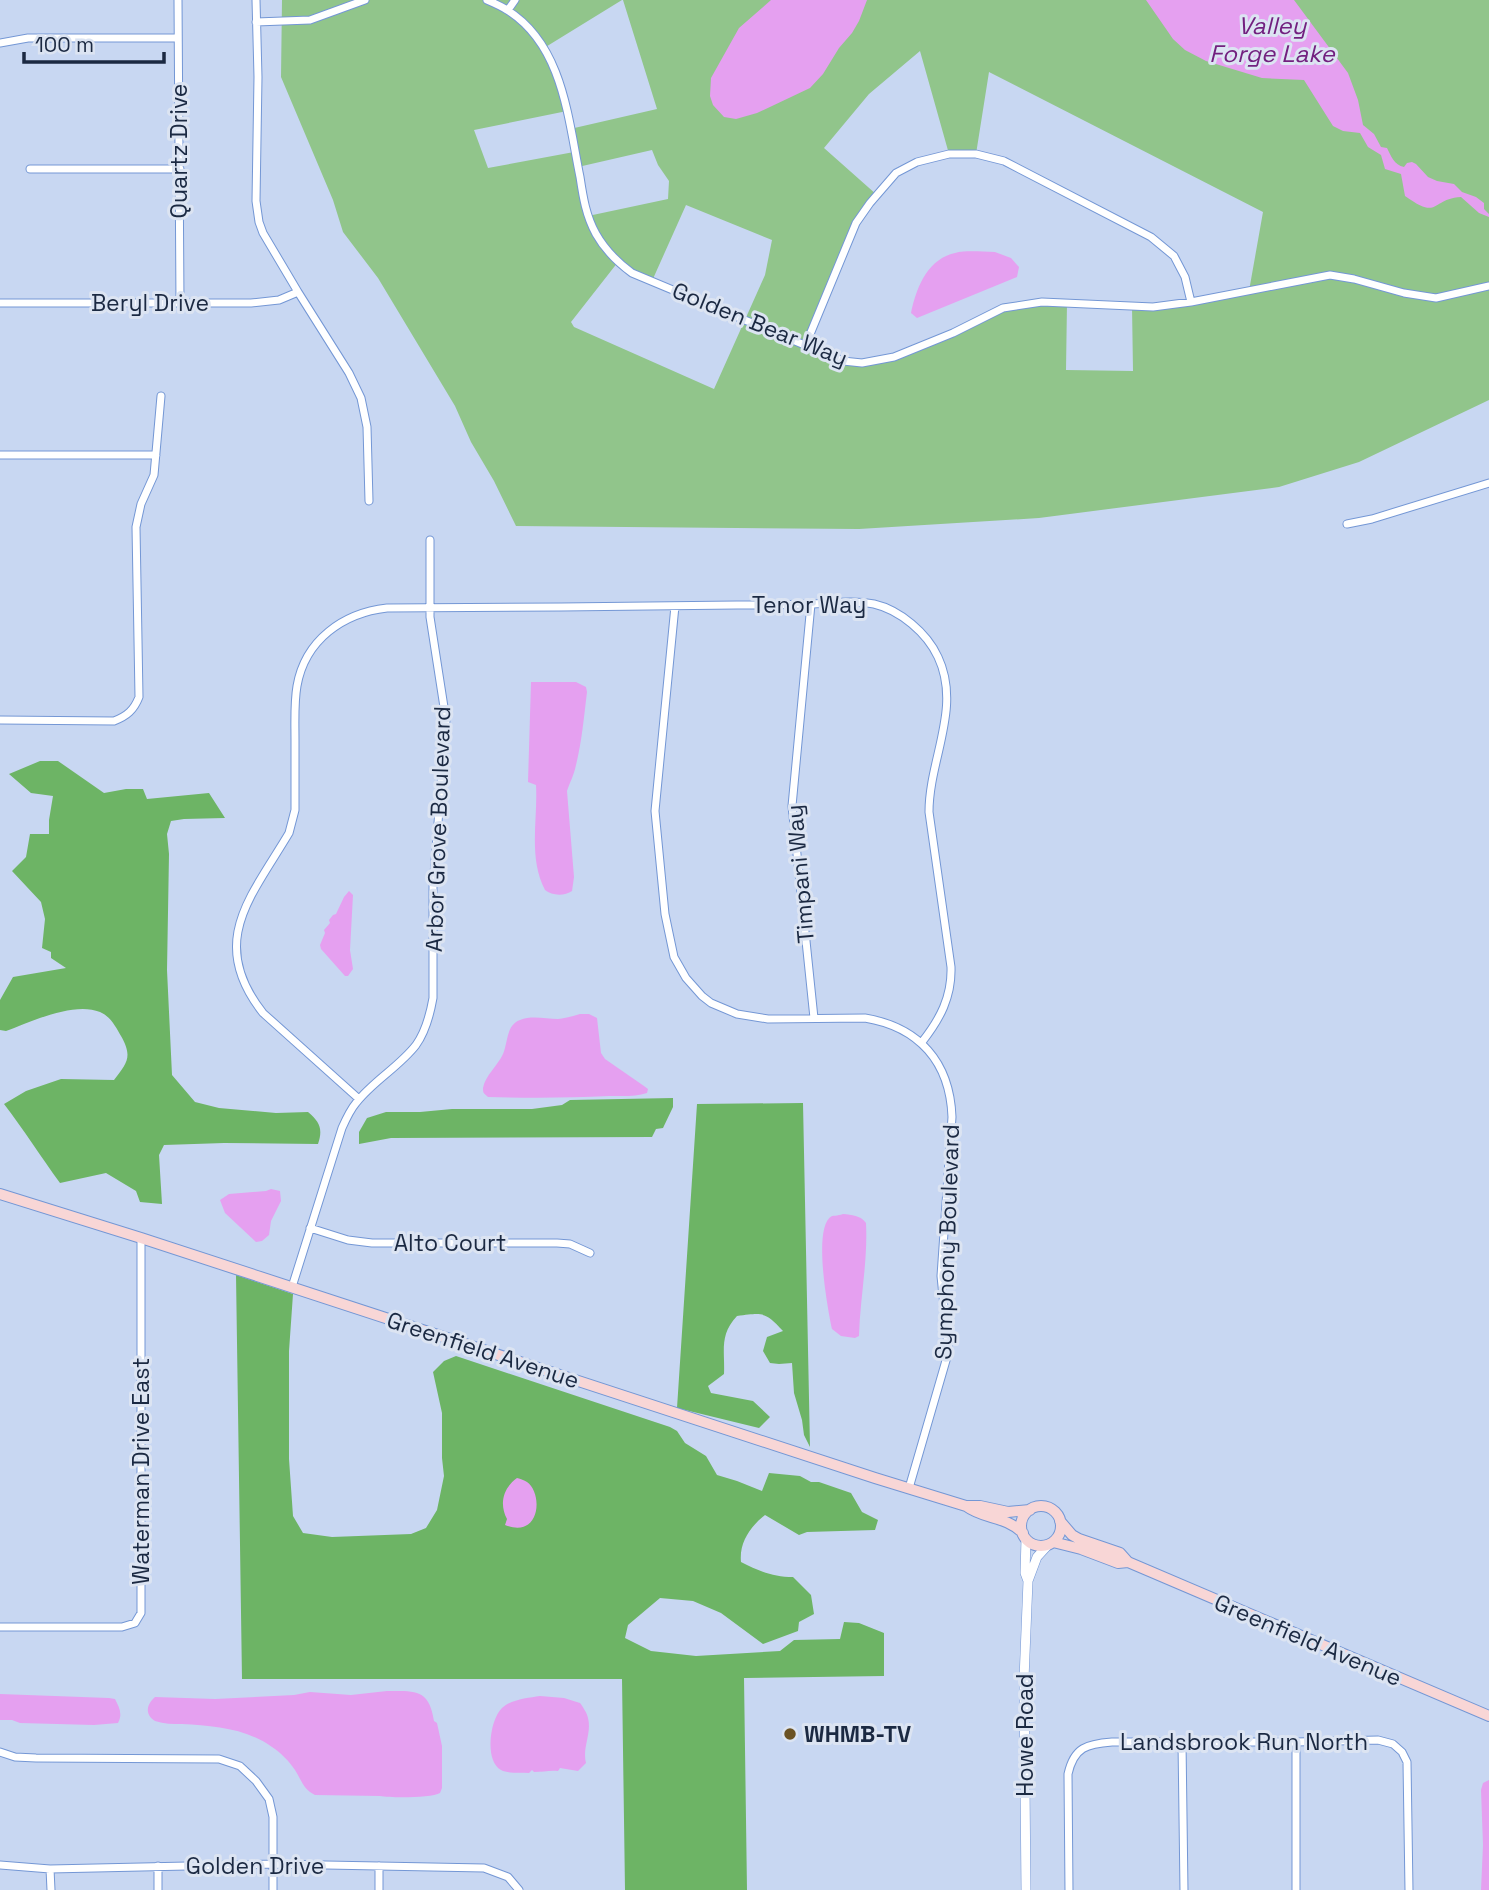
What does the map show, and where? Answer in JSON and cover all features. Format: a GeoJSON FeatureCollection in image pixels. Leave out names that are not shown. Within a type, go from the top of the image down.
{"type":"FeatureCollection","features":[{"type":"Feature","properties":{"kind":"main road","name":"Greenfield Avenue"},"geometry":{"type":"LineString","coordinates":[[0,1194],[292,1287],[795,1454],[966,1506],[1008,1512],[1030,1510]]}},
{"type":"Feature","properties":{"kind":"main road","name":"Greenfield Avenue"},"geometry":{"type":"LineString","coordinates":[[966,1506],[977,1514],[1005,1520],[1024,1536]]}},
{"type":"Feature","properties":{"kind":"main road"},"geometry":{"type":"LineString","coordinates":[[1035,1507],[1047,1507],[1060,1521],[1060,1534],[1050,1543],[1037,1546],[1024,1536],[1022,1520],[1035,1507]]}},
{"type":"Feature","properties":{"kind":"main road","name":"Greenfield Avenue"},"geometry":{"type":"LineString","coordinates":[[1060,1521],[1072,1535],[1120,1553],[1128,1562],[1489,1716]]}},
{"type":"Feature","properties":{"kind":"main road","name":"Greenfield Avenue"},"geometry":{"type":"LineString","coordinates":[[1050,1543],[1081,1549],[1118,1563],[1128,1562]]}},
{"type":"Feature","properties":{"kind":"street","name":"Quartz Drive"},"geometry":{"type":"LineString","coordinates":[[178,0],[180,303]]}},
{"type":"Feature","properties":{"kind":"street"},"geometry":{"type":"LineString","coordinates":[[256,0],[257,211],[263,233],[349,373],[361,398],[367,427],[369,501]]}},
{"type":"Feature","properties":{"kind":"street"},"geometry":{"type":"LineString","coordinates":[[257,22],[310,20],[365,0]]}},
{"type":"Feature","properties":{"kind":"street","name":"Golden Bear Way"},"geometry":{"type":"LineString","coordinates":[[487,0],[508,10],[535,36],[553,65],[567,111],[588,217],[607,251],[632,273],[843,361],[862,363],[894,357],[953,333],[1003,308],[1042,302],[1153,307],[1330,275],[1420,297],[1436,298],[1489,286]]}},
{"type":"Feature","properties":{"kind":"street"},"geometry":{"type":"LineString","coordinates":[[508,10],[515,0]]}},
{"type":"Feature","properties":{"kind":"street"},"geometry":{"type":"LineString","coordinates":[[0,43],[28,38],[178,38]]}},
{"type":"Feature","properties":{"kind":"street"},"geometry":{"type":"LineString","coordinates":[[806,344],[856,223],[870,203],[896,173],[918,162],[949,154],[976,154],[1004,161],[1152,237],[1174,256],[1185,277],[1191,302]]}},
{"type":"Feature","properties":{"kind":"street"},"geometry":{"type":"LineString","coordinates":[[30,169],[180,169]]}},
{"type":"Feature","properties":{"kind":"street","name":"Beryl Drive"},"geometry":{"type":"LineString","coordinates":[[0,303],[266,302],[298,292]]}},
{"type":"Feature","properties":{"kind":"street"},"geometry":{"type":"LineString","coordinates":[[0,720],[114,721],[135,707],[139,697],[136,527],[141,504],[154,475],[161,396]]}},
{"type":"Feature","properties":{"kind":"street"},"geometry":{"type":"LineString","coordinates":[[0,455],[156,455]]}},
{"type":"Feature","properties":{"kind":"street"},"geometry":{"type":"LineString","coordinates":[[1347,524],[1372,519],[1489,483]]}},
{"type":"Feature","properties":{"kind":"street","name":"Arbor Grove Boulevard"},"geometry":{"type":"LineString","coordinates":[[292,1287],[342,1128],[359,1099],[416,1044],[430,1014],[433,998],[433,887],[446,720],[431,629],[430,540]]}},
{"type":"Feature","properties":{"kind":"street","name":"Tenor Way"},"geometry":{"type":"LineString","coordinates":[[359,1099],[263,1013],[253,1000],[239,968],[236,951],[245,905],[289,834],[293,823],[295,697],[300,672],[324,634],[354,616],[387,608],[860,602],[886,607],[913,626],[936,653],[947,683],[947,709],[929,812],[951,967],[951,985],[939,1020],[922,1042]]}},
{"type":"Feature","properties":{"kind":"street","name":"Timpani Way"},"geometry":{"type":"LineString","coordinates":[[811,604],[792,806],[814,1018]]}},
{"type":"Feature","properties":{"kind":"street","name":"Symphony Boulevard"},"geometry":{"type":"LineString","coordinates":[[674,606],[655,811],[666,914],[674,957],[693,987],[711,1003],[724,1009],[759,1018],[877,1020],[900,1028],[922,1042],[943,1075],[951,1107],[942,1276],[948,1346],[909,1488]]}},
{"type":"Feature","properties":{"kind":"street","name":"Alto Court"},"geometry":{"type":"LineString","coordinates":[[310,1228],[359,1242],[557,1243],[570,1244],[590,1254]]}},
{"type":"Feature","properties":{"kind":"street","name":"Waterman Drive East"},"geometry":{"type":"LineString","coordinates":[[0,1627],[122,1627],[135,1623],[141,1613],[141,1238]]}},
{"type":"Feature","properties":{"kind":"street","name":"Howe Road"},"geometry":{"type":"LineString","coordinates":[[1024,1536],[1024,1573],[1028,1581]]}},
{"type":"Feature","properties":{"kind":"street","name":"Howe Road"},"geometry":{"type":"LineString","coordinates":[[1026,1890],[1024,1679],[1028,1581],[1037,1557],[1050,1543]]}},
{"type":"Feature","properties":{"kind":"street","name":"Landsbrook Run North"},"geometry":{"type":"LineString","coordinates":[[1069,1890],[1068,1774],[1070,1762],[1083,1748],[1112,1742],[1378,1740],[1393,1744],[1402,1752],[1407,1762],[1409,1890]]}},
{"type":"Feature","properties":{"kind":"street"},"geometry":{"type":"LineString","coordinates":[[1182,1742],[1184,1890]]}},
{"type":"Feature","properties":{"kind":"street"},"geometry":{"type":"LineString","coordinates":[[1296,1742],[1296,1890]]}},
{"type":"Feature","properties":{"kind":"street"},"geometry":{"type":"LineString","coordinates":[[0,1752],[15,1757],[36,1758],[219,1759],[240,1766],[256,1781],[269,1799],[273,1817],[273,1890]]}},
{"type":"Feature","properties":{"kind":"street","name":"Golden Drive"},"geometry":{"type":"LineString","coordinates":[[0,1866],[50,1869],[273,1864],[484,1868],[508,1877],[519,1890]]}},
{"type":"Feature","properties":{"kind":"street"},"geometry":{"type":"LineString","coordinates":[[158,1866],[158,1890]]}},
{"type":"Feature","properties":{"kind":"street"},"geometry":{"type":"LineString","coordinates":[[379,1866],[379,1890]]}},
{"type":"Feature","properties":{"kind":"street"},"geometry":{"type":"LineString","coordinates":[[50,1869],[51,1890]]}},
{"type":"Feature","properties":{"kind":"green space"},"geometry":{"type":"Polygon","coordinates":[[[282,0],[622,0],[544,48],[567,111],[474,130],[488,168],[574,152],[570,129],[657,109],[623,0],[1489,0],[1489,400],[1359,462],[1279,487],[1039,518],[859,529],[516,526],[455,406],[378,278],[343,232],[333,200],[281,77],[282,0]],[[920,51],[869,94],[824,148],[877,195],[856,223],[806,344],[843,361],[862,363],[894,357],[1003,308],[1067,303],[1066,370],[1133,371],[1132,306],[1249,291],[1263,212],[989,72],[976,154],[949,154],[920,51]],[[652,150],[578,167],[588,216],[668,199],[669,181],[652,150]],[[686,205],[652,281],[618,262],[571,322],[574,327],[714,389],[765,275],[772,240],[686,205]]]}},
{"type":"Feature","properties":{"kind":"green space"},"geometry":{"type":"Polygon","coordinates":[[[40,761],[58,761],[104,793],[143,789],[147,799],[209,793],[225,818],[171,821],[167,834],[167,970],[172,1075],[195,1102],[219,1108],[276,1113],[308,1112],[319,1126],[318,1144],[164,1145],[159,1155],[162,1204],[140,1202],[136,1191],[106,1173],[60,1183],[4,1104],[26,1091],[61,1079],[114,1080],[127,1060],[127,1049],[112,1022],[104,1014],[90,1009],[65,1011],[6,1031],[0,1030],[0,1000],[13,977],[66,968],[51,958],[51,952],[42,948],[45,919],[41,902],[12,871],[26,857],[30,834],[49,834],[53,796],[31,793],[9,774],[40,761]]]}},
{"type":"Feature","properties":{"kind":"green space"},"geometry":{"type":"Polygon","coordinates":[[[673,1098],[673,1107],[663,1128],[656,1129],[652,1137],[391,1138],[359,1144],[359,1132],[367,1118],[386,1112],[532,1109],[562,1105],[570,1100],[673,1098]]]}},
{"type":"Feature","properties":{"kind":"green space"},"geometry":{"type":"Polygon","coordinates":[[[803,1103],[810,1447],[804,1435],[794,1393],[792,1363],[770,1363],[763,1351],[767,1337],[783,1331],[763,1315],[737,1316],[731,1323],[724,1344],[724,1374],[708,1386],[711,1393],[753,1401],[770,1417],[759,1428],[677,1408],[697,1104],[803,1103]]]}},
{"type":"Feature","properties":{"kind":"green space"},"geometry":{"type":"Polygon","coordinates":[[[236,1275],[293,1294],[289,1351],[289,1459],[293,1516],[303,1533],[332,1537],[411,1534],[426,1528],[437,1510],[444,1476],[442,1413],[433,1372],[444,1361],[456,1356],[670,1427],[677,1431],[685,1443],[706,1456],[717,1475],[762,1491],[769,1473],[800,1476],[811,1482],[819,1482],[851,1493],[862,1512],[878,1520],[875,1530],[807,1532],[799,1535],[765,1515],[751,1529],[744,1541],[741,1562],[766,1573],[793,1577],[811,1595],[814,1614],[799,1622],[798,1631],[763,1644],[721,1613],[693,1601],[660,1598],[628,1625],[625,1638],[651,1651],[696,1656],[780,1651],[794,1640],[840,1639],[844,1622],[859,1623],[884,1633],[884,1676],[744,1678],[747,1890],[625,1890],[622,1679],[242,1679],[236,1275]]]}},
{"type":"Feature","properties":{"kind":"water"},"geometry":{"type":"Polygon","coordinates":[[[771,0],[867,0],[852,33],[810,88],[757,113],[736,119],[724,117],[713,105],[710,96],[711,78],[739,28],[771,0]]]}},
{"type":"Feature","properties":{"kind":"water","name":"Valley Forge Lake"},"geometry":{"type":"Polygon","coordinates":[[[1146,0],[1294,0],[1348,73],[1358,100],[1363,125],[1374,134],[1381,147],[1387,148],[1393,160],[1401,166],[1412,162],[1428,177],[1454,184],[1462,192],[1476,197],[1484,203],[1489,217],[1479,213],[1461,197],[1430,208],[1416,203],[1405,196],[1401,174],[1385,169],[1381,155],[1368,147],[1360,133],[1343,131],[1333,126],[1304,80],[1262,78],[1206,61],[1185,50],[1173,39],[1146,0]]]}},
{"type":"Feature","properties":{"kind":"water"},"geometry":{"type":"Polygon","coordinates":[[[970,251],[995,252],[1011,258],[1019,267],[1017,277],[917,318],[911,313],[924,276],[945,256],[970,251]]]}},
{"type":"Feature","properties":{"kind":"water"},"geometry":{"type":"Polygon","coordinates":[[[531,682],[576,682],[586,687],[587,692],[578,756],[567,791],[574,877],[572,891],[569,893],[555,894],[545,890],[537,865],[536,785],[528,782],[531,682]]]}},
{"type":"Feature","properties":{"kind":"water"},"geometry":{"type":"Polygon","coordinates":[[[349,891],[353,895],[350,950],[353,969],[345,976],[320,945],[329,920],[336,914],[349,891]]]}},
{"type":"Feature","properties":{"kind":"water"},"geometry":{"type":"Polygon","coordinates":[[[580,1014],[597,1018],[601,1053],[605,1059],[648,1089],[647,1093],[629,1096],[533,1098],[488,1097],[484,1093],[484,1084],[503,1054],[515,1022],[529,1018],[558,1019],[580,1014]]]}},
{"type":"Feature","properties":{"kind":"water"},"geometry":{"type":"Polygon","coordinates":[[[271,1189],[280,1191],[281,1201],[271,1221],[269,1235],[256,1242],[225,1213],[220,1200],[229,1194],[271,1189]]]}},
{"type":"Feature","properties":{"kind":"water"},"geometry":{"type":"Polygon","coordinates":[[[853,1215],[866,1223],[859,1336],[855,1338],[841,1336],[832,1329],[823,1269],[823,1235],[826,1223],[832,1216],[853,1215]]]}},
{"type":"Feature","properties":{"kind":"water"},"geometry":{"type":"Polygon","coordinates":[[[517,1478],[527,1482],[532,1488],[537,1504],[532,1520],[526,1526],[517,1528],[505,1525],[507,1519],[503,1502],[508,1487],[517,1478]]]}},
{"type":"Feature","properties":{"kind":"water"},"geometry":{"type":"Polygon","coordinates":[[[387,1691],[420,1694],[429,1703],[442,1746],[440,1793],[411,1797],[315,1795],[305,1787],[285,1757],[262,1741],[229,1729],[158,1722],[148,1712],[155,1697],[215,1699],[310,1692],[351,1695],[387,1691]]]}},
{"type":"Feature","properties":{"kind":"water"},"geometry":{"type":"Polygon","coordinates":[[[0,1694],[115,1699],[120,1717],[118,1723],[94,1725],[0,1720],[0,1694]]]}},
{"type":"Feature","properties":{"kind":"water"},"geometry":{"type":"Polygon","coordinates":[[[540,1696],[564,1698],[580,1703],[586,1712],[589,1724],[586,1763],[578,1771],[560,1768],[558,1771],[511,1772],[501,1770],[492,1758],[492,1730],[498,1713],[510,1703],[540,1696]]]}},
{"type":"Feature","properties":{"kind":"water"},"geometry":{"type":"Polygon","coordinates":[[[1489,1780],[1489,1890],[1481,1890],[1481,1790],[1483,1783],[1489,1780]]]}},
{"type":"Feature","properties":{"kind":"place","name":"WHMB-TV"},"geometry":{"type":"Point","coordinates":[790,1734]}}]}
